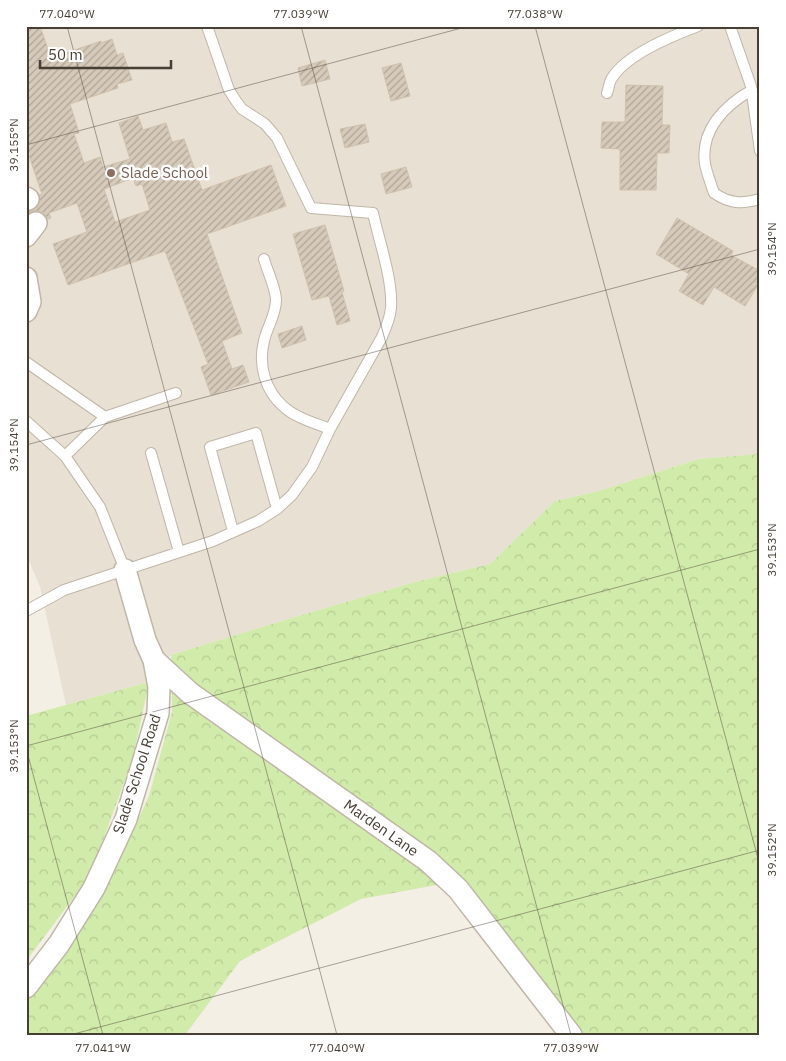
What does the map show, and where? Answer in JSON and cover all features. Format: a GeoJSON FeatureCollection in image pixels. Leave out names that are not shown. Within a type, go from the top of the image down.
{"type":"FeatureCollection","features":[{"type":"Feature","properties":{"kind":"street"},"geometry":{"type":"LineString","coordinates":[[26,278],[30,302],[26,311]]}},
{"type":"Feature","properties":{"kind":"street","name":"Slade School Road"},"geometry":{"type":"LineString","coordinates":[[26,987],[59,944],[94,888],[126,819],[158,713],[159,687],[154,660],[145,640],[125,570]]}},
{"type":"Feature","properties":{"kind":"street","name":"Marden Lane"},"geometry":{"type":"LineString","coordinates":[[154,660],[190,693],[428,861],[458,889],[570,1035]]}},
{"type":"Feature","properties":{"kind":"lane"},"geometry":{"type":"LineString","coordinates":[[26,611],[64,590],[179,552],[234,531],[258,521],[276,509],[292,495],[312,467],[330,429],[382,338],[388,323],[391,310],[389,283],[373,213],[311,208],[277,138],[265,124],[242,109],[229,90],[207,26]]}},
{"type":"Feature","properties":{"kind":"lane"},"geometry":{"type":"LineString","coordinates":[[607,93],[611,79],[627,62],[658,44],[698,26]]}},
{"type":"Feature","properties":{"kind":"lane"},"geometry":{"type":"LineString","coordinates":[[730,26],[752,90],[760,151]]}},
{"type":"Feature","properties":{"kind":"lane"},"geometry":{"type":"LineString","coordinates":[[752,90],[740,97],[725,110],[713,124],[706,139],[705,154],[714,193],[725,200],[747,202],[760,199]]}},
{"type":"Feature","properties":{"kind":"lane"},"geometry":{"type":"LineString","coordinates":[[264,259],[276,298],[273,317],[264,340],[261,360],[266,381],[274,397],[286,408],[330,429]]}},
{"type":"Feature","properties":{"kind":"lane"},"geometry":{"type":"LineString","coordinates":[[26,362],[105,417]]}},
{"type":"Feature","properties":{"kind":"lane"},"geometry":{"type":"LineString","coordinates":[[65,456],[105,417],[176,393]]}},
{"type":"Feature","properties":{"kind":"lane"},"geometry":{"type":"LineString","coordinates":[[26,421],[65,456],[100,507],[125,570]]}},
{"type":"Feature","properties":{"kind":"lane"},"geometry":{"type":"LineString","coordinates":[[234,531],[210,447],[256,433],[276,509]]}},
{"type":"Feature","properties":{"kind":"lane"},"geometry":{"type":"LineString","coordinates":[[151,453],[179,552]]}},
{"type":"Feature","properties":{"kind":"shaded area"},"geometry":{"type":"Polygon","coordinates":[[[26,26],[760,26],[760,454],[699,459],[599,491],[555,501],[490,564],[411,583],[171,655],[149,682],[66,705],[40,587],[26,554],[26,26]]]}},
{"type":"Feature","properties":{"kind":"green space"},"geometry":{"type":"Polygon","coordinates":[[[760,454],[760,1035],[573,1035],[522,954],[458,881],[361,899],[240,961],[185,1035],[26,1035],[26,1003],[110,881],[149,796],[172,712],[171,655],[411,583],[490,564],[555,501],[599,491],[699,459],[760,454]]]}},
{"type":"Feature","properties":{"kind":"green space"},"geometry":{"type":"Polygon","coordinates":[[[149,682],[133,758],[90,876],[26,961],[26,716],[149,682]]]}},
{"type":"Feature","properties":{"kind":"building"},"geometry":{"type":"Polygon","coordinates":[[[26,26],[40,26],[51,58],[112,39],[117,55],[123,53],[132,80],[117,84],[118,88],[70,104],[79,133],[74,134],[84,163],[100,157],[103,167],[130,159],[119,123],[138,116],[143,130],[166,123],[172,142],[184,139],[202,190],[271,165],[286,206],[207,234],[242,333],[222,341],[232,369],[243,365],[249,382],[211,395],[201,367],[208,364],[165,251],[68,285],[53,244],[87,232],[77,203],[49,213],[51,218],[48,219],[44,213],[38,211],[32,211],[26,215],[26,211],[34,210],[39,205],[39,195],[42,194],[26,147],[26,26]],[[133,178],[104,189],[115,222],[150,210],[142,184],[136,186],[133,178]]]}},
{"type":"Feature","properties":{"kind":"building"},"geometry":{"type":"Polygon","coordinates":[[[325,60],[330,79],[302,86],[298,68],[325,60]]]}},
{"type":"Feature","properties":{"kind":"building"},"geometry":{"type":"Polygon","coordinates":[[[401,63],[410,96],[391,101],[382,68],[401,63]]]}},
{"type":"Feature","properties":{"kind":"building"},"geometry":{"type":"Polygon","coordinates":[[[626,85],[663,86],[662,125],[670,125],[669,153],[657,153],[656,190],[620,190],[620,149],[601,148],[602,122],[625,122],[626,85]]]}},
{"type":"Feature","properties":{"kind":"building"},"geometry":{"type":"Polygon","coordinates":[[[365,124],[369,142],[345,148],[340,129],[365,124]]]}},
{"type":"Feature","properties":{"kind":"building"},"geometry":{"type":"Polygon","coordinates":[[[406,167],[412,187],[386,194],[381,174],[406,167]]]}},
{"type":"Feature","properties":{"kind":"building"},"geometry":{"type":"Polygon","coordinates":[[[677,218],[733,251],[731,255],[760,271],[760,282],[745,306],[714,287],[703,305],[679,291],[689,274],[656,254],[677,218]]]}},
{"type":"Feature","properties":{"kind":"building"},"geometry":{"type":"Polygon","coordinates":[[[325,225],[344,291],[342,292],[350,321],[337,325],[329,296],[312,300],[293,234],[325,225]]]}},
{"type":"Feature","properties":{"kind":"building"},"geometry":{"type":"Polygon","coordinates":[[[302,326],[306,340],[282,348],[278,334],[302,326]]]}},
{"type":"Feature","properties":{"kind":"place","name":"Slade School"},"geometry":{"type":"Point","coordinates":[111,173]}}]}
